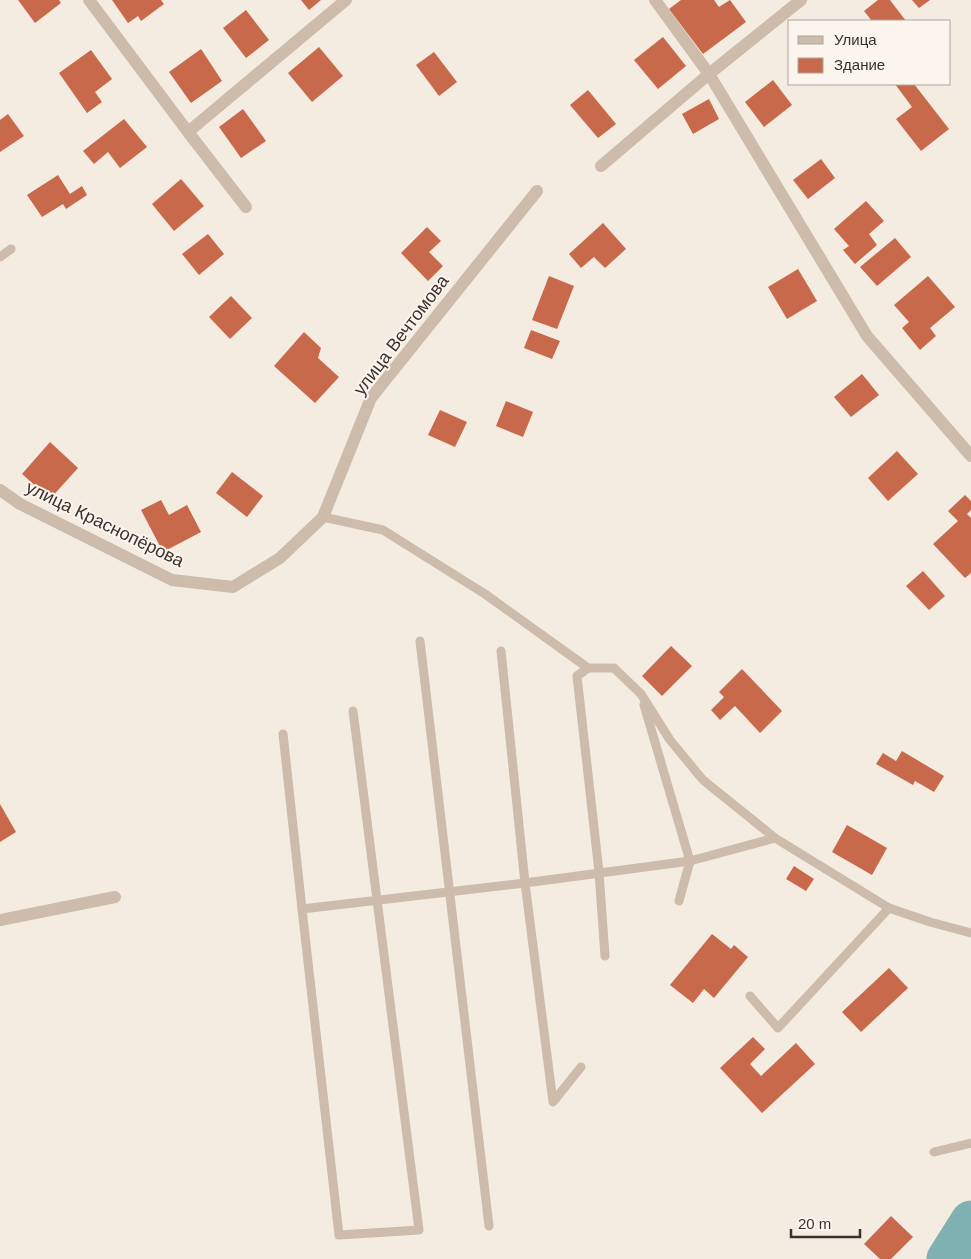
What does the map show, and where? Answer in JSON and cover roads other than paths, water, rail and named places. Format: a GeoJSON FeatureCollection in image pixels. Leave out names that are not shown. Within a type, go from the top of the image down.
{"type":"FeatureCollection","features":[{"type":"Feature","properties":{"kind":"street"},"geometry":{"type":"LineString","coordinates":[[89,0],[246,208]]}},
{"type":"Feature","properties":{"kind":"street"},"geometry":{"type":"LineString","coordinates":[[188,132],[346,0]]}},
{"type":"Feature","properties":{"kind":"street"},"geometry":{"type":"LineString","coordinates":[[655,0],[709,74],[867,336],[971,456]]}},
{"type":"Feature","properties":{"kind":"street"},"geometry":{"type":"LineString","coordinates":[[600,166],[709,74],[801,0]]}},
{"type":"Feature","properties":{"kind":"street","name":"улица Вечтомова"},"geometry":{"type":"LineString","coordinates":[[323,517],[371,398],[537,191]]}},
{"type":"Feature","properties":{"kind":"street","name":"улица Краснопёрова"},"geometry":{"type":"LineString","coordinates":[[0,490],[20,504],[172,580],[233,587],[280,558],[323,517]]}},
{"type":"Feature","properties":{"kind":"street"},"geometry":{"type":"LineString","coordinates":[[0,920],[116,897]]}},
{"type":"Feature","properties":{"kind":"lane"},"geometry":{"type":"LineString","coordinates":[[0,257],[11,249]]}},
{"type":"Feature","properties":{"kind":"lane"},"geometry":{"type":"LineString","coordinates":[[323,517],[383,530],[485,594],[588,668],[614,668],[641,694],[670,740],[703,780],[775,838],[889,908],[930,922],[971,932]]}},
{"type":"Feature","properties":{"kind":"lane"},"geometry":{"type":"LineString","coordinates":[[420,641],[489,1226]]}},
{"type":"Feature","properties":{"kind":"lane"},"geometry":{"type":"LineString","coordinates":[[501,651],[525,883],[553,1102],[581,1067]]}},
{"type":"Feature","properties":{"kind":"lane"},"geometry":{"type":"LineString","coordinates":[[588,668],[577,676],[599,872],[605,956]]}},
{"type":"Feature","properties":{"kind":"lane"},"geometry":{"type":"LineString","coordinates":[[641,694],[690,861],[679,901]]}},
{"type":"Feature","properties":{"kind":"lane"},"geometry":{"type":"LineString","coordinates":[[283,734],[339,1235],[420,1230],[353,711]]}},
{"type":"Feature","properties":{"kind":"lane"},"geometry":{"type":"LineString","coordinates":[[302,909],[525,883],[690,861],[775,838]]}},
{"type":"Feature","properties":{"kind":"lane"},"geometry":{"type":"LineString","coordinates":[[750,996],[778,1028],[889,908]]}},
{"type":"Feature","properties":{"kind":"lane"},"geometry":{"type":"LineString","coordinates":[[934,1152],[971,1143]]}},
{"type":"Feature","properties":{"kind":"waterway"},"geometry":{"type":"LineString","coordinates":[[947,1259],[971,1221]]}}]}
